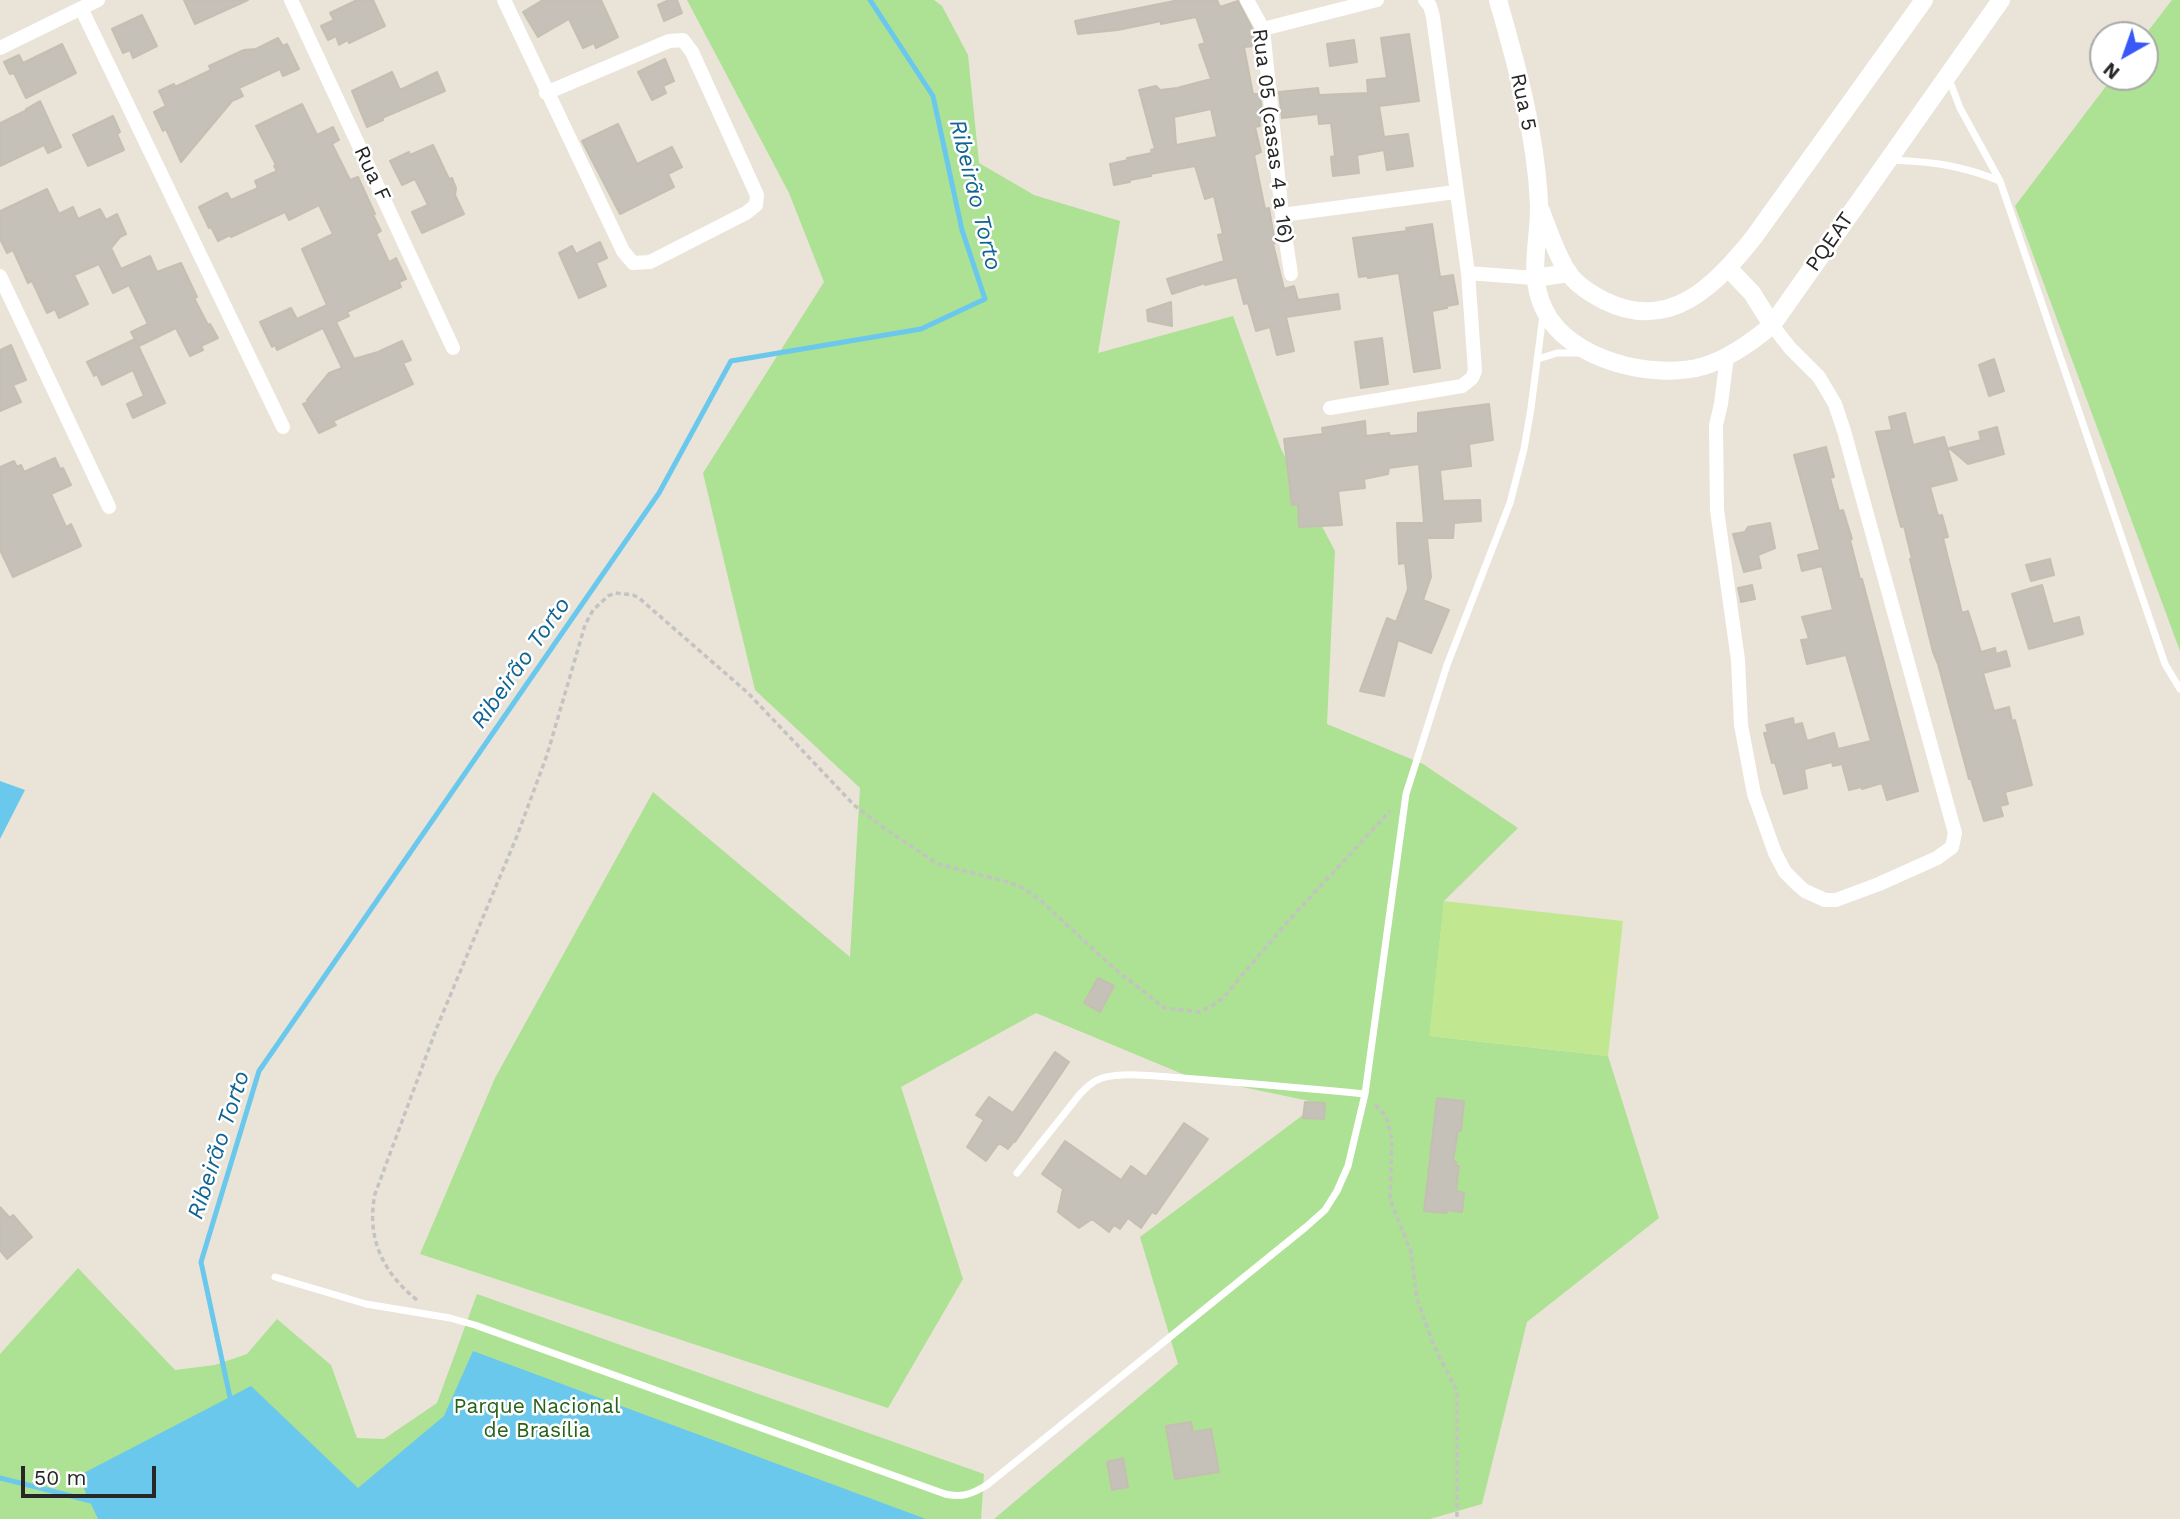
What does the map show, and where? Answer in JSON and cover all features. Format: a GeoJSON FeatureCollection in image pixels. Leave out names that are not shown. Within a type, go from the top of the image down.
{"type":"FeatureCollection","features":[{"type":"Feature","properties":{"kind":"street"},"geometry":{"type":"LineString","coordinates":[[0,48],[98,0]]}},
{"type":"Feature","properties":{"kind":"street","name":"Rua F"},"geometry":{"type":"LineString","coordinates":[[291,0],[453,348]]}},
{"type":"Feature","properties":{"kind":"street"},"geometry":{"type":"LineString","coordinates":[[504,0],[546,93],[623,251],[633,263],[650,262],[746,213],[756,205],[757,195],[692,52],[683,40],[669,41],[546,93]]}},
{"type":"Feature","properties":{"kind":"street","name":"Rua 05 (casas 4 a 16)"},"geometry":{"type":"LineString","coordinates":[[1247,0],[1263,29],[1282,215],[1291,274]]}},
{"type":"Feature","properties":{"kind":"street"},"geometry":{"type":"LineString","coordinates":[[1263,29],[1377,0]]}},
{"type":"Feature","properties":{"kind":"street"},"geometry":{"type":"LineString","coordinates":[[1330,408],[1462,386],[1472,378],[1476,365],[1468,273],[1433,17],[1425,0]]}},
{"type":"Feature","properties":{"kind":"street","name":"Rua 5"},"geometry":{"type":"LineString","coordinates":[[1499,0],[1534,152],[1539,206]]}},
{"type":"Feature","properties":{"kind":"street"},"geometry":{"type":"LineString","coordinates":[[1539,206],[1557,252],[1569,273],[1594,296],[1618,307],[1644,312],[1681,304],[1696,296],[1729,269],[1754,237],[1924,0]]}},
{"type":"Feature","properties":{"kind":"street","name":"PQEAT"},"geometry":{"type":"LineString","coordinates":[[1544,310],[1555,326],[1572,341],[1617,364],[1640,369],[1675,371],[1704,366],[1743,348],[1772,325],[2001,0]]}},
{"type":"Feature","properties":{"kind":"street"},"geometry":{"type":"LineString","coordinates":[[81,8],[283,427]]}},
{"type":"Feature","properties":{"kind":"street"},"geometry":{"type":"LineString","coordinates":[[1282,215],[1455,192]]}},
{"type":"Feature","properties":{"kind":"street"},"geometry":{"type":"LineString","coordinates":[[1539,206],[1534,278],[1544,310]]}},
{"type":"Feature","properties":{"kind":"street"},"geometry":{"type":"LineString","coordinates":[[1727,356],[1716,425],[1717,510],[1738,660],[1741,725],[1754,793],[1775,853],[1785,872],[1805,891],[1825,900],[1836,900],[1937,858],[1952,847],[1955,832],[1835,404],[1819,377],[1790,348],[1757,300],[1729,269]]}},
{"type":"Feature","properties":{"kind":"street"},"geometry":{"type":"LineString","coordinates":[[1468,273],[1534,278],[1569,273]]}},
{"type":"Feature","properties":{"kind":"street"},"geometry":{"type":"LineString","coordinates":[[0,276],[109,507]]}},
{"type":"Feature","properties":{"kind":"lane"},"geometry":{"type":"LineString","coordinates":[[1947,75],[1960,108],[2000,181],[2161,653],[2180,689]]}},
{"type":"Feature","properties":{"kind":"lane"},"geometry":{"type":"LineString","coordinates":[[1888,160],[1937,162],[1981,173],[2000,181]]}},
{"type":"Feature","properties":{"kind":"lane"},"geometry":{"type":"LineString","coordinates":[[275,1276],[366,1304],[450,1318],[475,1325],[945,1494],[958,1497],[972,1494],[997,1477],[1325,1210],[1337,1191],[1348,1166],[1365,1094],[1406,794],[1447,665],[1510,503],[1524,449],[1544,310]]}},
{"type":"Feature","properties":{"kind":"lane"},"geometry":{"type":"LineString","coordinates":[[1538,359],[1557,353],[1593,353]]}},
{"type":"Feature","properties":{"kind":"lane"},"geometry":{"type":"LineString","coordinates":[[1017,1173],[1080,1094],[1100,1078],[1156,1076],[1365,1094]]}},
{"type":"Feature","properties":{"kind":"path"},"geometry":{"type":"LineString","coordinates":[[426,1314],[421,1303],[387,1270],[379,1253],[372,1208],[375,1194],[437,1027],[517,836],[547,755],[585,625],[593,610],[608,596],[615,593],[633,595],[652,608],[748,693],[854,805],[885,829],[938,864],[1023,888],[1040,900],[1115,970],[1165,1008],[1199,1012],[1222,999],[1289,920],[1406,794]]}},
{"type":"Feature","properties":{"kind":"path"},"geometry":{"type":"LineString","coordinates":[[1365,1094],[1386,1116],[1392,1139],[1390,1199],[1411,1252],[1417,1299],[1434,1346],[1457,1391],[1457,1519]]}},
{"type":"Feature","properties":{"kind":"green space"},"geometry":{"type":"Polygon","coordinates":[[[687,0],[934,0],[942,6],[968,55],[979,163],[1034,195],[1120,221],[1098,353],[1233,316],[1281,449],[1335,551],[1327,724],[1423,764],[1518,828],[1444,901],[1430,1036],[1608,1056],[1659,1218],[1527,1322],[1482,1504],[1430,1519],[994,1519],[1178,1364],[1140,1237],[1319,1103],[1185,1075],[1036,1013],[901,1087],[963,1279],[888,1408],[420,1254],[495,1078],[653,792],[850,957],[860,788],[755,690],[703,473],[824,282],[789,193],[687,0]]]}},
{"type":"Feature","properties":{"kind":"green space"},"geometry":{"type":"Polygon","coordinates":[[[2172,0],[2180,0],[2180,651],[2015,206],[2102,91],[2159,91],[2159,21],[2156,21],[2172,0]]]}},
{"type":"Feature","properties":{"kind":"green space"},"geometry":{"type":"Polygon","coordinates":[[[1444,901],[1623,921],[1608,1056],[1429,1036],[1444,901]]]}},
{"type":"Feature","properties":{"kind":"green space","name":"Parque Nacional de Brasília"},"geometry":{"type":"Polygon","coordinates":[[[78,1268],[175,1370],[215,1365],[247,1354],[277,1319],[331,1365],[357,1438],[384,1439],[437,1403],[477,1294],[984,1474],[981,1519],[0,1519],[0,1354],[78,1268]]]}},
{"type":"Feature","properties":{"kind":"water"},"geometry":{"type":"Polygon","coordinates":[[[0,781],[25,790],[0,839],[0,781]]]}},
{"type":"Feature","properties":{"kind":"water"},"geometry":{"type":"Polygon","coordinates":[[[473,1351],[926,1519],[98,1519],[78,1476],[251,1386],[358,1488],[444,1416],[473,1351]]]}},
{"type":"Feature","properties":{"kind":"building"},"geometry":{"type":"Polygon","coordinates":[[[184,0],[248,0],[195,24],[184,0]]]}},
{"type":"Feature","properties":{"kind":"building"},"geometry":{"type":"Polygon","coordinates":[[[357,0],[373,0],[385,26],[349,43],[348,40],[339,45],[336,36],[328,40],[321,26],[334,20],[330,13],[357,0]]]}},
{"type":"Feature","properties":{"kind":"building"},"geometry":{"type":"Polygon","coordinates":[[[543,0],[601,0],[618,37],[596,48],[594,43],[583,48],[569,19],[538,37],[523,12],[543,0]]]}},
{"type":"Feature","properties":{"kind":"building"},"geometry":{"type":"Polygon","coordinates":[[[677,0],[682,13],[664,21],[658,5],[677,0]]]}},
{"type":"Feature","properties":{"kind":"building"},"geometry":{"type":"Polygon","coordinates":[[[1179,0],[1217,0],[1220,7],[1238,1],[1254,32],[1255,46],[1244,47],[1253,94],[1260,94],[1263,121],[1259,121],[1260,126],[1255,127],[1261,152],[1254,155],[1265,209],[1269,208],[1273,244],[1284,289],[1294,286],[1298,300],[1338,294],[1340,309],[1286,317],[1294,351],[1277,355],[1270,327],[1256,331],[1248,303],[1244,304],[1237,277],[1205,283],[1172,294],[1167,279],[1224,261],[1218,235],[1223,234],[1214,196],[1205,199],[1195,166],[1150,174],[1151,176],[1114,185],[1110,164],[1152,153],[1151,150],[1155,149],[1139,90],[1156,86],[1160,90],[1177,88],[1211,79],[1199,45],[1205,43],[1196,17],[1078,34],[1075,21],[1179,0]],[[1211,109],[1174,117],[1176,145],[1217,137],[1211,109]]]}},
{"type":"Feature","properties":{"kind":"building"},"geometry":{"type":"Polygon","coordinates":[[[142,15],[157,46],[133,58],[130,50],[123,53],[112,29],[142,15]]]}},
{"type":"Feature","properties":{"kind":"building"},"geometry":{"type":"Polygon","coordinates":[[[1409,34],[1419,101],[1379,106],[1384,137],[1408,134],[1413,166],[1387,170],[1384,150],[1357,155],[1359,173],[1333,176],[1331,157],[1335,156],[1331,123],[1319,124],[1318,114],[1282,118],[1279,92],[1318,88],[1319,95],[1368,93],[1367,80],[1387,78],[1381,38],[1409,34]]]}},
{"type":"Feature","properties":{"kind":"building"},"geometry":{"type":"Polygon","coordinates":[[[278,38],[283,46],[287,44],[299,69],[283,76],[280,69],[239,88],[243,96],[232,101],[181,162],[166,129],[163,131],[154,112],[166,106],[159,91],[174,84],[175,87],[211,70],[209,66],[244,50],[256,49],[278,38]]]}},
{"type":"Feature","properties":{"kind":"building"},"geometry":{"type":"Polygon","coordinates":[[[1354,40],[1357,62],[1330,66],[1327,44],[1354,40]]]}},
{"type":"Feature","properties":{"kind":"building"},"geometry":{"type":"Polygon","coordinates":[[[62,44],[76,73],[26,98],[14,73],[10,74],[4,62],[19,55],[23,63],[62,44]]]}},
{"type":"Feature","properties":{"kind":"building"},"geometry":{"type":"Polygon","coordinates":[[[665,59],[674,81],[663,86],[666,93],[652,100],[638,72],[665,59]]]}},
{"type":"Feature","properties":{"kind":"building"},"geometry":{"type":"Polygon","coordinates":[[[392,72],[400,90],[437,72],[445,91],[367,127],[352,91],[392,72]]]}},
{"type":"Feature","properties":{"kind":"building"},"geometry":{"type":"Polygon","coordinates":[[[40,101],[61,147],[48,153],[44,145],[0,166],[0,123],[40,101]]]}},
{"type":"Feature","properties":{"kind":"building"},"geometry":{"type":"Polygon","coordinates":[[[302,104],[317,135],[333,127],[339,140],[332,144],[350,180],[358,177],[375,214],[373,215],[381,231],[376,234],[389,262],[396,258],[406,279],[399,282],[401,287],[347,312],[349,316],[336,322],[354,359],[402,341],[411,360],[403,363],[413,384],[333,421],[336,425],[319,433],[303,404],[308,402],[329,373],[342,368],[323,328],[277,350],[275,345],[272,347],[260,322],[291,308],[297,319],[327,305],[302,249],[333,234],[319,205],[289,220],[285,212],[218,241],[199,207],[227,193],[231,200],[258,188],[255,181],[277,171],[256,126],[302,104]]]}},
{"type":"Feature","properties":{"kind":"building"},"geometry":{"type":"Polygon","coordinates":[[[113,116],[124,150],[88,166],[73,135],[113,116]]]}},
{"type":"Feature","properties":{"kind":"building"},"geometry":{"type":"Polygon","coordinates":[[[618,124],[637,164],[672,147],[682,167],[668,174],[674,187],[620,214],[582,141],[618,124]]]}},
{"type":"Feature","properties":{"kind":"building"},"geometry":{"type":"Polygon","coordinates":[[[433,145],[449,179],[452,178],[456,188],[455,195],[464,214],[422,233],[412,212],[428,205],[415,179],[402,185],[390,161],[433,145]]]}},
{"type":"Feature","properties":{"kind":"building"},"geometry":{"type":"Polygon","coordinates":[[[47,189],[59,214],[73,207],[78,219],[100,209],[106,220],[117,214],[126,234],[111,248],[121,269],[150,256],[157,272],[181,263],[197,297],[194,298],[218,338],[201,346],[203,350],[190,356],[176,328],[139,346],[131,332],[148,324],[129,285],[113,293],[99,264],[74,275],[88,304],[59,318],[55,309],[47,313],[32,281],[28,283],[13,250],[7,253],[0,239],[0,211],[47,189]]]}},
{"type":"Feature","properties":{"kind":"building"},"geometry":{"type":"Polygon","coordinates":[[[1432,224],[1440,277],[1453,275],[1458,304],[1432,311],[1440,368],[1414,372],[1399,273],[1359,277],[1353,238],[1407,231],[1406,228],[1432,224]]]}},
{"type":"Feature","properties":{"kind":"building"},"geometry":{"type":"Polygon","coordinates":[[[600,242],[607,258],[596,263],[606,286],[579,298],[559,253],[572,246],[576,254],[600,242]]]}},
{"type":"Feature","properties":{"kind":"building"},"geometry":{"type":"Polygon","coordinates":[[[1171,302],[1172,326],[1148,321],[1147,310],[1171,302]]]}},
{"type":"Feature","properties":{"kind":"building"},"geometry":{"type":"Polygon","coordinates":[[[1382,338],[1388,384],[1361,388],[1355,342],[1382,338]]]}},
{"type":"Feature","properties":{"kind":"building"},"geometry":{"type":"Polygon","coordinates":[[[135,339],[165,403],[133,418],[127,404],[144,396],[133,370],[102,385],[87,362],[135,339]]]}},
{"type":"Feature","properties":{"kind":"building"},"geometry":{"type":"Polygon","coordinates":[[[11,345],[26,380],[13,385],[21,402],[0,411],[0,350],[11,345]]]}},
{"type":"Feature","properties":{"kind":"building"},"geometry":{"type":"Polygon","coordinates":[[[1994,359],[2004,391],[1989,396],[1979,365],[1994,359]]]}},
{"type":"Feature","properties":{"kind":"building"},"geometry":{"type":"Polygon","coordinates":[[[1489,404],[1493,440],[1469,444],[1471,466],[1440,470],[1443,501],[1480,500],[1481,521],[1454,523],[1453,538],[1427,538],[1431,577],[1423,600],[1449,610],[1431,653],[1398,640],[1384,696],[1360,691],[1387,618],[1396,622],[1408,589],[1405,563],[1399,564],[1397,523],[1424,523],[1419,464],[1389,468],[1388,474],[1364,479],[1365,488],[1338,491],[1342,525],[1299,527],[1298,504],[1292,505],[1284,439],[1323,434],[1322,428],[1365,421],[1366,436],[1418,433],[1418,413],[1489,404]]]}},
{"type":"Feature","properties":{"kind":"building"},"geometry":{"type":"Polygon","coordinates":[[[1905,413],[1913,445],[1944,437],[1957,480],[1930,487],[1938,516],[1942,515],[1948,537],[1943,538],[1962,613],[1968,611],[1981,652],[1995,648],[1996,654],[2006,651],[2010,666],[1983,673],[1994,711],[2009,707],[2012,721],[2015,720],[2032,785],[2005,792],[2008,804],[2000,806],[2003,816],[1984,821],[1969,779],[1933,652],[1904,526],[1901,527],[1876,432],[1892,430],[1889,417],[1905,413]]]}},
{"type":"Feature","properties":{"kind":"building"},"geometry":{"type":"Polygon","coordinates":[[[1997,427],[2004,454],[1968,464],[1949,448],[1981,440],[1979,432],[1997,427]]]}},
{"type":"Feature","properties":{"kind":"building"},"geometry":{"type":"Polygon","coordinates":[[[1826,447],[1834,477],[1830,478],[1839,511],[1843,510],[1852,539],[1850,540],[1860,579],[1918,791],[1887,800],[1882,783],[1849,790],[1842,764],[1833,766],[1832,762],[1804,769],[1807,788],[1784,794],[1764,733],[1768,732],[1766,725],[1793,718],[1794,725],[1802,723],[1807,741],[1834,733],[1838,749],[1871,741],[1846,655],[1807,664],[1801,640],[1809,639],[1802,617],[1833,610],[1822,566],[1802,571],[1798,555],[1820,550],[1794,455],[1826,447]]]}},
{"type":"Feature","properties":{"kind":"building"},"geometry":{"type":"Polygon","coordinates":[[[55,458],[71,485],[51,494],[66,527],[71,524],[81,546],[13,577],[0,550],[0,467],[14,461],[17,467],[21,465],[24,472],[55,458]]]}},
{"type":"Feature","properties":{"kind":"building"},"geometry":{"type":"Polygon","coordinates":[[[1770,523],[1775,548],[1758,555],[1761,568],[1744,572],[1733,534],[1745,532],[1748,527],[1770,523]]]}},
{"type":"Feature","properties":{"kind":"building"},"geometry":{"type":"Polygon","coordinates":[[[2050,559],[2054,575],[2031,581],[2026,565],[2050,559]]]}},
{"type":"Feature","properties":{"kind":"building"},"geometry":{"type":"Polygon","coordinates":[[[1752,585],[1755,599],[1741,602],[1738,588],[1752,585]]]}},
{"type":"Feature","properties":{"kind":"building"},"geometry":{"type":"Polygon","coordinates":[[[2042,585],[2053,624],[2079,617],[2083,634],[2029,649],[2012,594],[2042,585]]]}},
{"type":"Feature","properties":{"kind":"building"},"geometry":{"type":"Polygon","coordinates":[[[1098,978],[1114,986],[1100,1012],[1084,1003],[1098,978]]]}},
{"type":"Feature","properties":{"kind":"building"},"geometry":{"type":"Polygon","coordinates":[[[1055,1052],[1069,1062],[1015,1142],[1008,1149],[999,1143],[986,1161],[967,1147],[984,1120],[976,1115],[989,1097],[1013,1113],[1055,1052]]]}},
{"type":"Feature","properties":{"kind":"building"},"geometry":{"type":"Polygon","coordinates":[[[1437,1098],[1464,1101],[1461,1131],[1458,1130],[1453,1160],[1456,1166],[1459,1166],[1456,1191],[1464,1193],[1462,1212],[1424,1211],[1437,1098]]]}},
{"type":"Feature","properties":{"kind":"building"},"geometry":{"type":"Polygon","coordinates":[[[1305,1102],[1325,1103],[1324,1119],[1303,1118],[1305,1102]]]}},
{"type":"Feature","properties":{"kind":"building"},"geometry":{"type":"Polygon","coordinates":[[[1184,1123],[1208,1139],[1156,1214],[1152,1212],[1141,1228],[1128,1218],[1120,1229],[1114,1225],[1109,1232],[1092,1219],[1079,1228],[1058,1212],[1063,1189],[1042,1174],[1065,1141],[1121,1180],[1131,1166],[1146,1177],[1184,1123]]]}},
{"type":"Feature","properties":{"kind":"building"},"geometry":{"type":"Polygon","coordinates":[[[0,1207],[10,1218],[13,1215],[32,1237],[7,1259],[0,1250],[0,1207]]]}},
{"type":"Feature","properties":{"kind":"building"},"geometry":{"type":"Polygon","coordinates":[[[1191,1422],[1193,1432],[1211,1429],[1219,1472],[1175,1479],[1166,1426],[1191,1422]]]}},
{"type":"Feature","properties":{"kind":"building"},"geometry":{"type":"Polygon","coordinates":[[[1123,1458],[1128,1487],[1112,1490],[1107,1462],[1123,1458]]]}},
{"type":"Feature","properties":{"kind":"waterway","name":"Ribeirão Torto"},"geometry":{"type":"LineString","coordinates":[[231,1402],[201,1262],[259,1071],[659,493],[731,361],[921,329],[985,299],[962,230],[933,96],[870,0]]}},
{"type":"Feature","properties":{"kind":"waterway"},"geometry":{"type":"LineString","coordinates":[[0,1478],[95,1502]]}}]}
